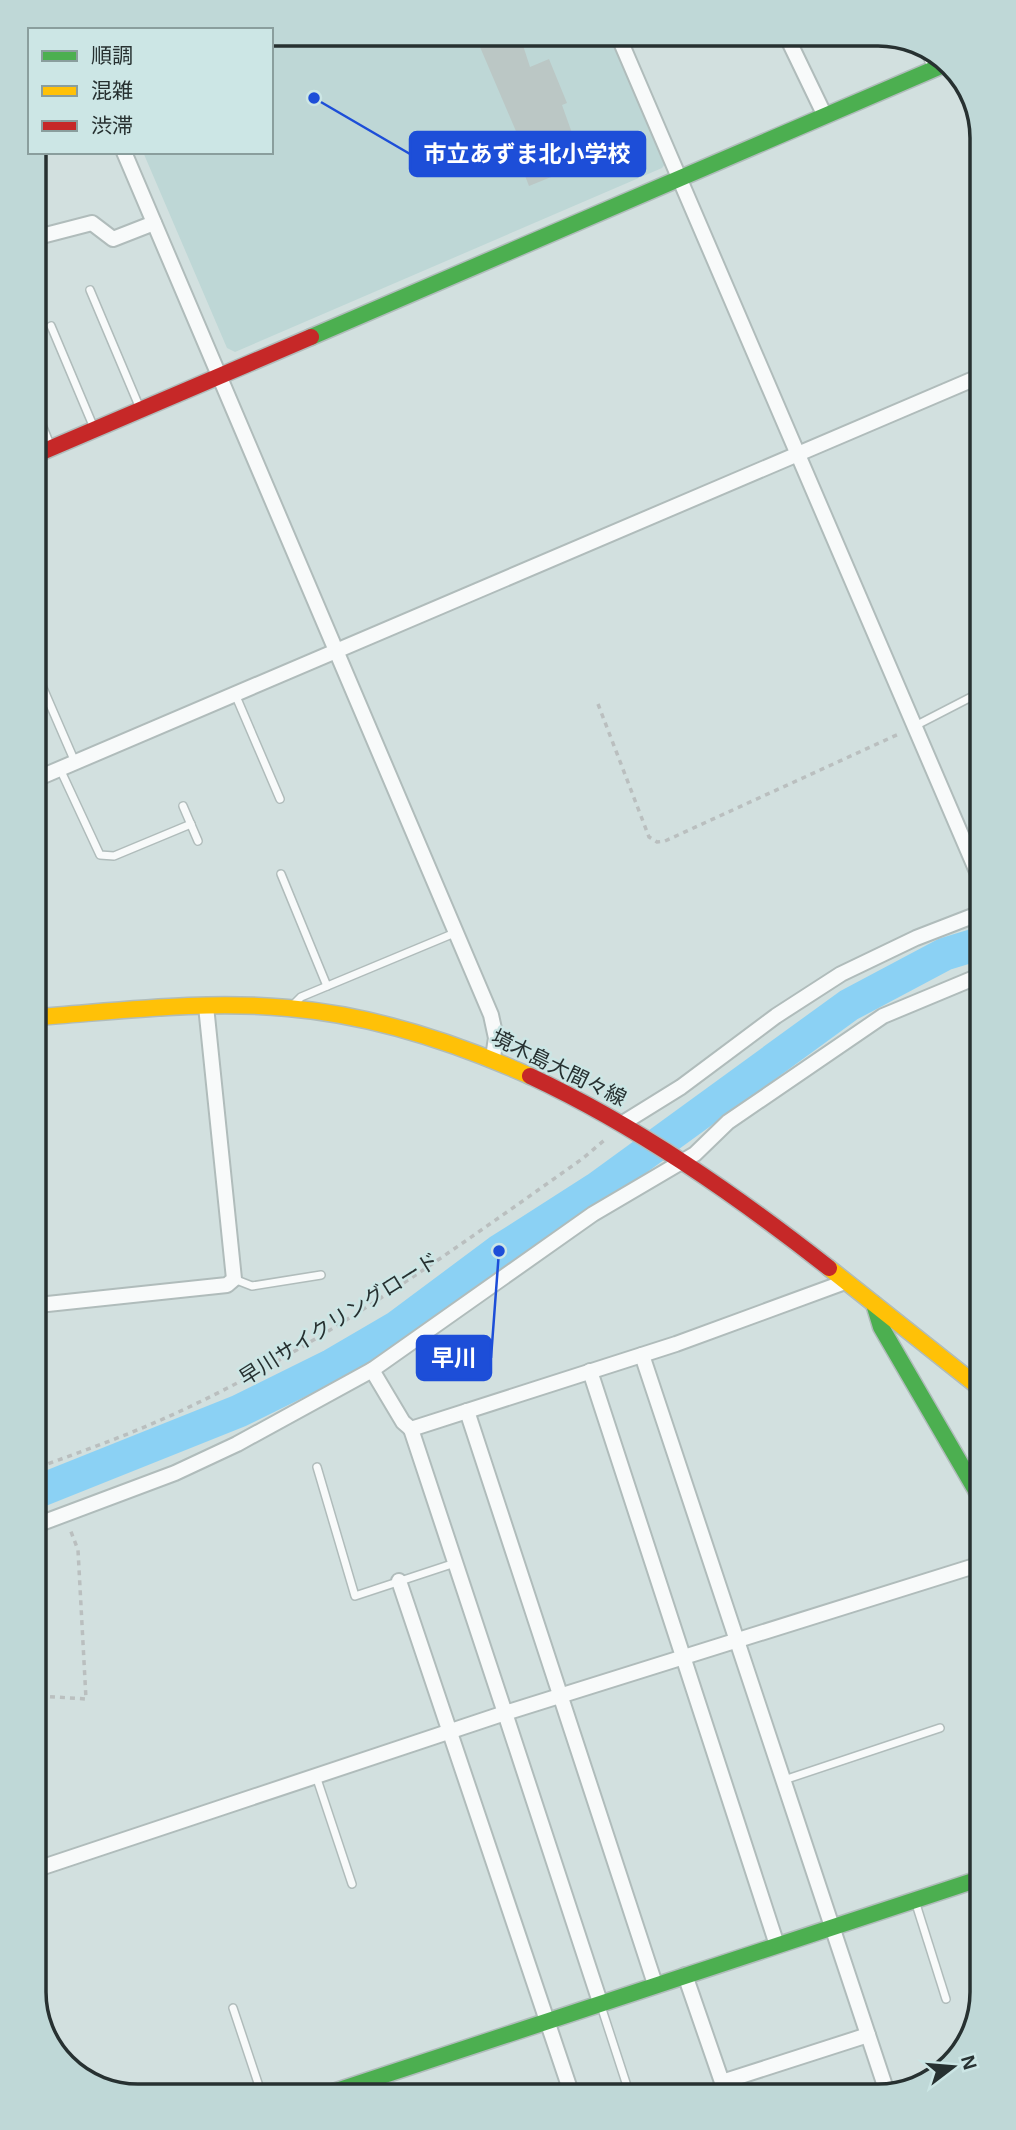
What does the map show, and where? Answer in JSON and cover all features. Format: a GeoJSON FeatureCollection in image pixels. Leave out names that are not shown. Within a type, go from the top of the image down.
{"type":"FeatureCollection","features":[{"type":"Feature","properties":{"kind":"street"},"geometry":{"type":"LineString","coordinates":[[622,46],[970,854]]}},
{"type":"Feature","properties":{"kind":"street"},"geometry":{"type":"LineString","coordinates":[[791,46],[825,116]]}},
{"type":"Feature","properties":{"kind":"street"},"geometry":{"type":"LineString","coordinates":[[46,450],[681,180],[938,67]]}},
{"type":"Feature","properties":{"kind":"street"},"geometry":{"type":"LineString","coordinates":[[125,154],[491,1015],[496,1038],[493,1057]]}},
{"type":"Feature","properties":{"kind":"street"},"geometry":{"type":"LineString","coordinates":[[46,235],[92,223],[113,239],[154,223]]}},
{"type":"Feature","properties":{"kind":"street"},"geometry":{"type":"LineString","coordinates":[[46,774],[235,693],[338,653],[970,381]]}},
{"type":"Feature","properties":{"kind":"street"},"geometry":{"type":"LineString","coordinates":[[622,1126],[681,1087],[776,1016],[841,974],[916,938],[970,917]]}},
{"type":"Feature","properties":{"kind":"street"},"geometry":{"type":"LineString","coordinates":[[46,1522],[175,1473],[237,1444],[372,1370],[678,1157],[695,1154],[728,1122],[883,1016],[970,980]]}},
{"type":"Feature","properties":{"kind":"street"},"geometry":{"type":"LineString","coordinates":[[46,1304],[227,1285],[234,1279],[206,1006]]}},
{"type":"Feature","properties":{"kind":"street","name":"境木島大間々線"},"geometry":{"type":"LineString","coordinates":[[46,1016],[206,1006],[291,1009],[385,1025],[440,1039],[493,1057],[678,1157],[874,1304],[970,1380]]}},
{"type":"Feature","properties":{"kind":"street"},"geometry":{"type":"LineString","coordinates":[[411,1429],[642,1355],[828,1291],[845,1282]]}},
{"type":"Feature","properties":{"kind":"street"},"geometry":{"type":"LineString","coordinates":[[874,1304],[881,1327],[970,1480]]}},
{"type":"Feature","properties":{"kind":"street"},"geometry":{"type":"LineString","coordinates":[[642,1355],[884,2084]]}},
{"type":"Feature","properties":{"kind":"street"},"geometry":{"type":"LineString","coordinates":[[372,1370],[403,1422],[411,1429],[600,2002]]}},
{"type":"Feature","properties":{"kind":"street"},"geometry":{"type":"LineString","coordinates":[[590,1371],[777,1945]]}},
{"type":"Feature","properties":{"kind":"street"},"geometry":{"type":"LineString","coordinates":[[467,1410],[655,1984]]}},
{"type":"Feature","properties":{"kind":"street"},"geometry":{"type":"LineString","coordinates":[[46,1866],[560,1694],[970,1567]]}},
{"type":"Feature","properties":{"kind":"street"},"geometry":{"type":"LineString","coordinates":[[399,1581],[568,2084]]}},
{"type":"Feature","properties":{"kind":"street"},"geometry":{"type":"LineString","coordinates":[[357,2084],[970,1882]]}},
{"type":"Feature","properties":{"kind":"street"},"geometry":{"type":"LineString","coordinates":[[685,1975],[722,2082],[868,2035]]}},
{"type":"Feature","properties":{"kind":"lane"},"geometry":{"type":"LineString","coordinates":[[928,60],[932,70]]}},
{"type":"Feature","properties":{"kind":"lane"},"geometry":{"type":"LineString","coordinates":[[90,290],[141,410]]}},
{"type":"Feature","properties":{"kind":"lane"},"geometry":{"type":"LineString","coordinates":[[51,326],[95,429]]}},
{"type":"Feature","properties":{"kind":"lane"},"geometry":{"type":"LineString","coordinates":[[46,436],[51,448]]}},
{"type":"Feature","properties":{"kind":"lane"},"geometry":{"type":"LineString","coordinates":[[235,693],[279,799]]}},
{"type":"Feature","properties":{"kind":"lane"},"geometry":{"type":"LineString","coordinates":[[46,695],[75,762]]}},
{"type":"Feature","properties":{"kind":"lane"},"geometry":{"type":"LineString","coordinates":[[915,726],[970,698]]}},
{"type":"Feature","properties":{"kind":"lane"},"geometry":{"type":"LineString","coordinates":[[60,768],[100,855],[114,856],[191,824]]}},
{"type":"Feature","properties":{"kind":"lane"},"geometry":{"type":"LineString","coordinates":[[183,806],[198,841]]}},
{"type":"Feature","properties":{"kind":"lane"},"geometry":{"type":"LineString","coordinates":[[281,874],[327,986]]}},
{"type":"Feature","properties":{"kind":"lane"},"geometry":{"type":"LineString","coordinates":[[291,1009],[301,997],[457,932]]}},
{"type":"Feature","properties":{"kind":"lane"},"geometry":{"type":"LineString","coordinates":[[234,1279],[252,1286],[321,1275]]}},
{"type":"Feature","properties":{"kind":"lane"},"geometry":{"type":"LineString","coordinates":[[317,1466],[355,1595],[455,1563]]}},
{"type":"Feature","properties":{"kind":"lane"},"geometry":{"type":"LineString","coordinates":[[783,1780],[940,1728]]}},
{"type":"Feature","properties":{"kind":"lane"},"geometry":{"type":"LineString","coordinates":[[316,1775],[352,1884]]}},
{"type":"Feature","properties":{"kind":"lane"},"geometry":{"type":"LineString","coordinates":[[915,1900],[946,1999]]}},
{"type":"Feature","properties":{"kind":"lane"},"geometry":{"type":"LineString","coordinates":[[600,2002],[626,2084]]}},
{"type":"Feature","properties":{"kind":"lane"},"geometry":{"type":"LineString","coordinates":[[233,2008],[258,2084]]}},
{"type":"Feature","properties":{"kind":"path"},"geometry":{"type":"LineString","coordinates":[[597,704],[649,838],[657,842],[666,841],[915,726]]}},
{"type":"Feature","properties":{"kind":"path","name":"早川サイクリングロード"},"geometry":{"type":"LineString","coordinates":[[46,1464],[186,1409],[251,1375],[392,1290],[582,1159],[622,1126]]}},
{"type":"Feature","properties":{"kind":"path"},"geometry":{"type":"LineString","coordinates":[[46,1696],[86,1699],[78,1550],[65,1515]]}},
{"type":"Feature","properties":{"kind":"shaded area"},"geometry":{"type":"Polygon","coordinates":[[[273,46],[615,46],[665,164],[662,168],[235,352],[227,348],[144,154],[273,154],[273,46]]]}},
{"type":"Feature","properties":{"kind":"building"},"geometry":{"type":"Polygon","coordinates":[[[480,46],[523,46],[530,67],[549,59],[567,103],[562,105],[572,133],[556,141],[566,171],[529,186],[522,168],[530,164],[480,46]]]}},
{"type":"Feature","properties":{"kind":"waterway"},"geometry":{"type":"LineString","coordinates":[[46,1488],[239,1411],[332,1365],[397,1327],[499,1251],[596,1189],[849,1005],[945,954],[970,946]]}},
{"type":"Feature","properties":{"kind":"traffic: fast"},"geometry":{"type":"LineString","coordinates":[[311,337],[938,67]]}},
{"type":"Feature","properties":{"kind":"traffic: fast"},"geometry":{"type":"LineString","coordinates":[[874,1304],[881,1327],[970,1480]]}},
{"type":"Feature","properties":{"kind":"traffic: fast"},"geometry":{"type":"LineString","coordinates":[[357,2084],[970,1882]]}},
{"type":"Feature","properties":{"kind":"traffic: slow"},"geometry":{"type":"LineString","coordinates":[[46,1016],[194,1006],[288,1008],[351,1017],[412,1032],[472,1052],[530,1076]]}},
{"type":"Feature","properties":{"kind":"traffic: slow"},"geometry":{"type":"LineString","coordinates":[[829,1268],[970,1380]]}},
{"type":"Feature","properties":{"kind":"traffic: jam"},"geometry":{"type":"LineString","coordinates":[[46,450],[311,337]]}},
{"type":"Feature","properties":{"kind":"traffic: jam"},"geometry":{"type":"LineString","coordinates":[[530,1076],[609,1117],[685,1163],[829,1268]]}},
{"type":"Feature","properties":{"kind":"place","name":"市立あずま北小学校"},"geometry":{"type":"Point","coordinates":[314,98]}},
{"type":"Feature","properties":{"kind":"place","name":"早川"},"geometry":{"type":"Point","coordinates":[499,1251]}}]}
